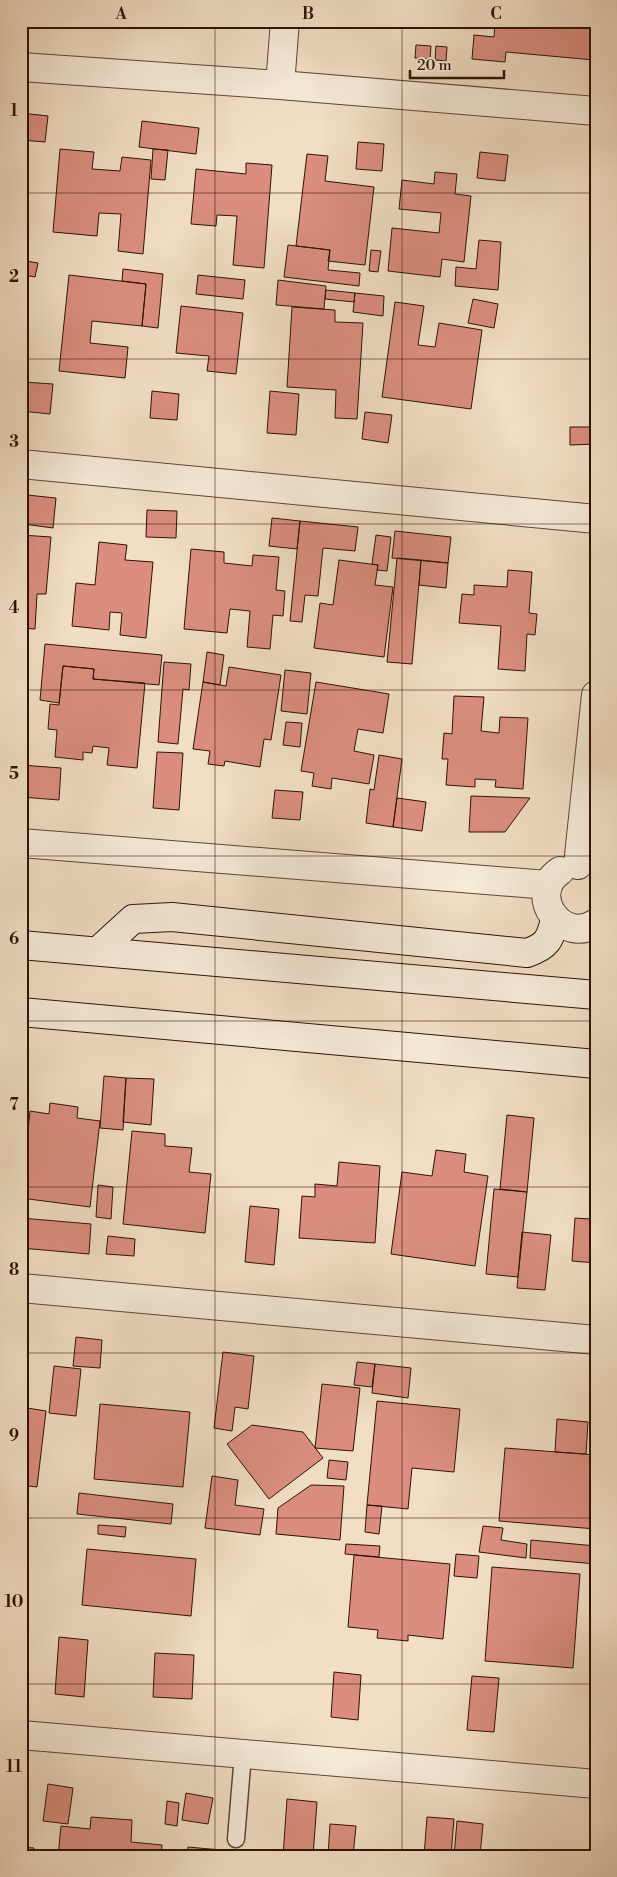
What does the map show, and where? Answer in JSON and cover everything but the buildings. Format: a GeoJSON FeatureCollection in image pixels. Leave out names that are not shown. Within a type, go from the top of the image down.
{"type":"FeatureCollection","features":[{"type":"Feature","properties":{"kind":"street"},"geometry":{"type":"LineString","coordinates":[[280,85],[285,21]]}},
{"type":"Feature","properties":{"kind":"street"},"geometry":{"type":"LineString","coordinates":[[21,67],[280,85],[596,111]]}},
{"type":"Feature","properties":{"kind":"street"},"geometry":{"type":"LineString","coordinates":[[21,464],[596,520]]}},
{"type":"Feature","properties":{"kind":"street"},"geometry":{"type":"LineString","coordinates":[[596,695],[587,868],[560,871],[548,885],[547,903],[555,920],[566,927],[578,929],[596,923]]}},
{"type":"Feature","properties":{"kind":"street"},"geometry":{"type":"LineString","coordinates":[[21,843],[548,885]]}},
{"type":"Feature","properties":{"kind":"street"},"geometry":{"type":"LineString","coordinates":[[98,952],[133,919],[172,917],[527,952],[542,947],[551,934],[555,920]]}},
{"type":"Feature","properties":{"kind":"street"},"geometry":{"type":"LineString","coordinates":[[21,945],[596,995]]}},
{"type":"Feature","properties":{"kind":"street"},"geometry":{"type":"LineString","coordinates":[[21,1012],[596,1064]]}},
{"type":"Feature","properties":{"kind":"street"},"geometry":{"type":"LineString","coordinates":[[21,1288],[596,1340]]}},
{"type":"Feature","properties":{"kind":"street"},"geometry":{"type":"LineString","coordinates":[[21,1735],[596,1784]]}},
{"type":"Feature","properties":{"kind":"lane"},"geometry":{"type":"LineString","coordinates":[[236,1839],[243,1754]]}}]}
